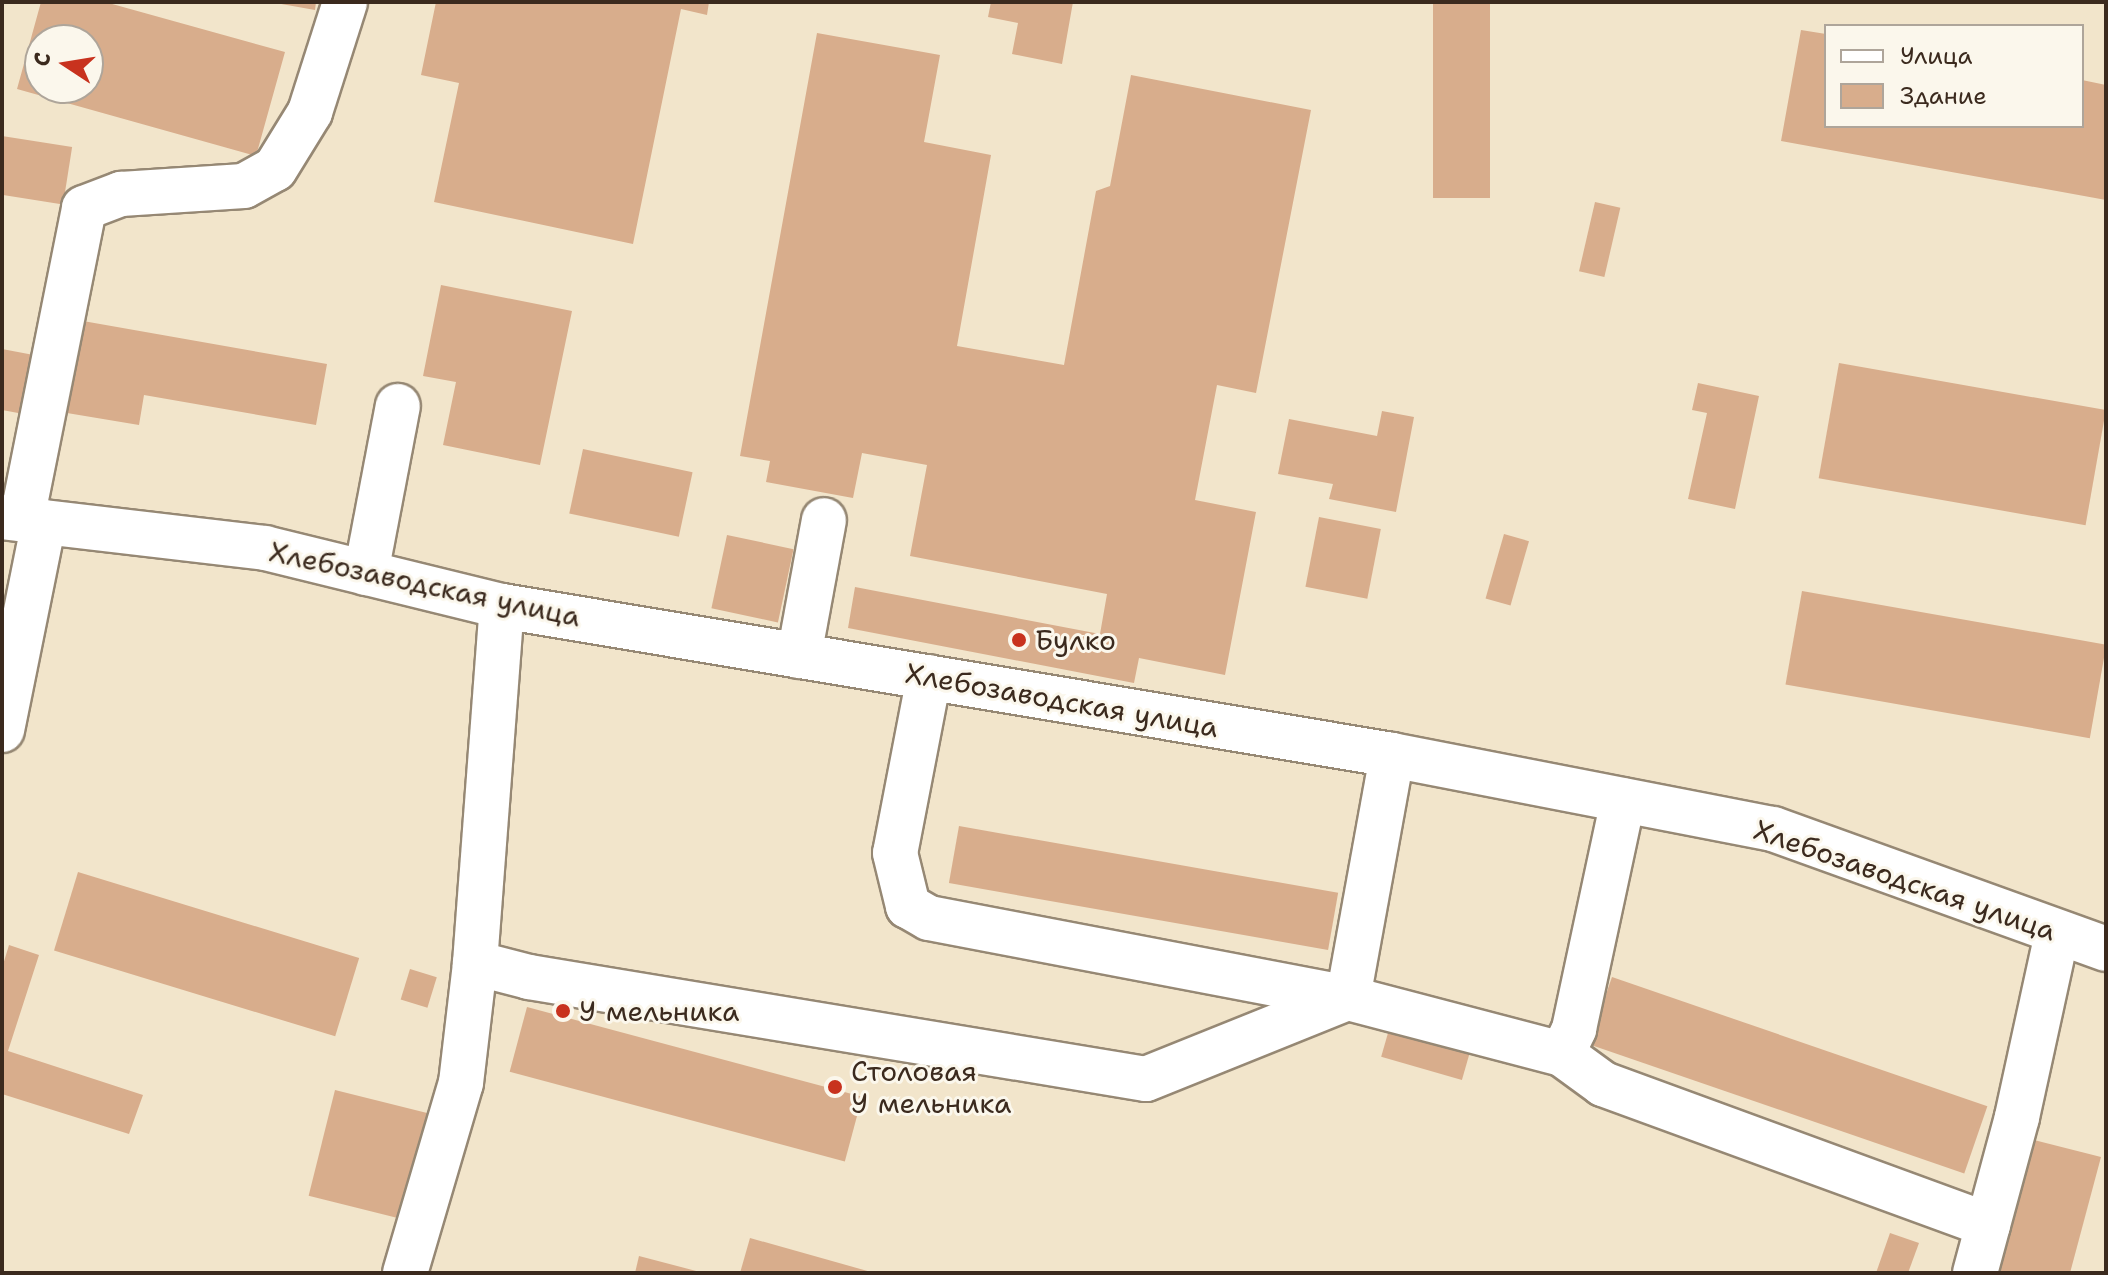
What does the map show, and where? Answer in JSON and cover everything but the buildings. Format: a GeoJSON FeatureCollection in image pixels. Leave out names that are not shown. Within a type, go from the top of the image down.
{"type":"FeatureCollection","features":[{"type":"Feature","properties":{"kind":"street"},"geometry":{"type":"LineString","coordinates":[[2,730],[23,519],[84,208],[121,194],[244,186],[275,169],[310,112],[345,2]]}},
{"type":"Feature","properties":{"kind":"street"},"geometry":{"type":"LineString","coordinates":[[366,573],[398,406]]}},
{"type":"Feature","properties":{"kind":"street","name":"Хлебозаводская улица"},"geometry":{"type":"LineString","coordinates":[[23,519],[265,548],[502,606],[1392,755],[1773,829],[2106,949]]}},
{"type":"Feature","properties":{"kind":"street"},"geometry":{"type":"LineString","coordinates":[[799,656],[824,520]]}},
{"type":"Feature","properties":{"kind":"street"},"geometry":{"type":"LineString","coordinates":[[405,1273],[461,1083],[475,963],[502,606]]}},
{"type":"Feature","properties":{"kind":"street"},"geometry":{"type":"LineString","coordinates":[[929,677],[895,853],[908,906],[929,918],[1348,998],[1562,1054],[1603,1084],[1988,1225]]}},
{"type":"Feature","properties":{"kind":"street"},"geometry":{"type":"LineString","coordinates":[[1348,998],[1392,755]]}},
{"type":"Feature","properties":{"kind":"street"},"geometry":{"type":"LineString","coordinates":[[1562,1054],[1574,1029],[1623,800]]}},
{"type":"Feature","properties":{"kind":"street"},"geometry":{"type":"LineString","coordinates":[[1975,1273],[2017,1117],[2057,933]]}},
{"type":"Feature","properties":{"kind":"street"},"geometry":{"type":"LineString","coordinates":[[475,963],[529,977],[1146,1079],[1348,998]]}},
{"type":"Feature","properties":{"kind":"place","name":"Булко"},"geometry":{"type":"Point","coordinates":[1019,640]}},
{"type":"Feature","properties":{"kind":"place","name":"У мельника"},"geometry":{"type":"Point","coordinates":[563,1011]}},
{"type":"Feature","properties":{"kind":"place","name":"Столовая У мельника"},"geometry":{"type":"Point","coordinates":[835,1087]}}]}
